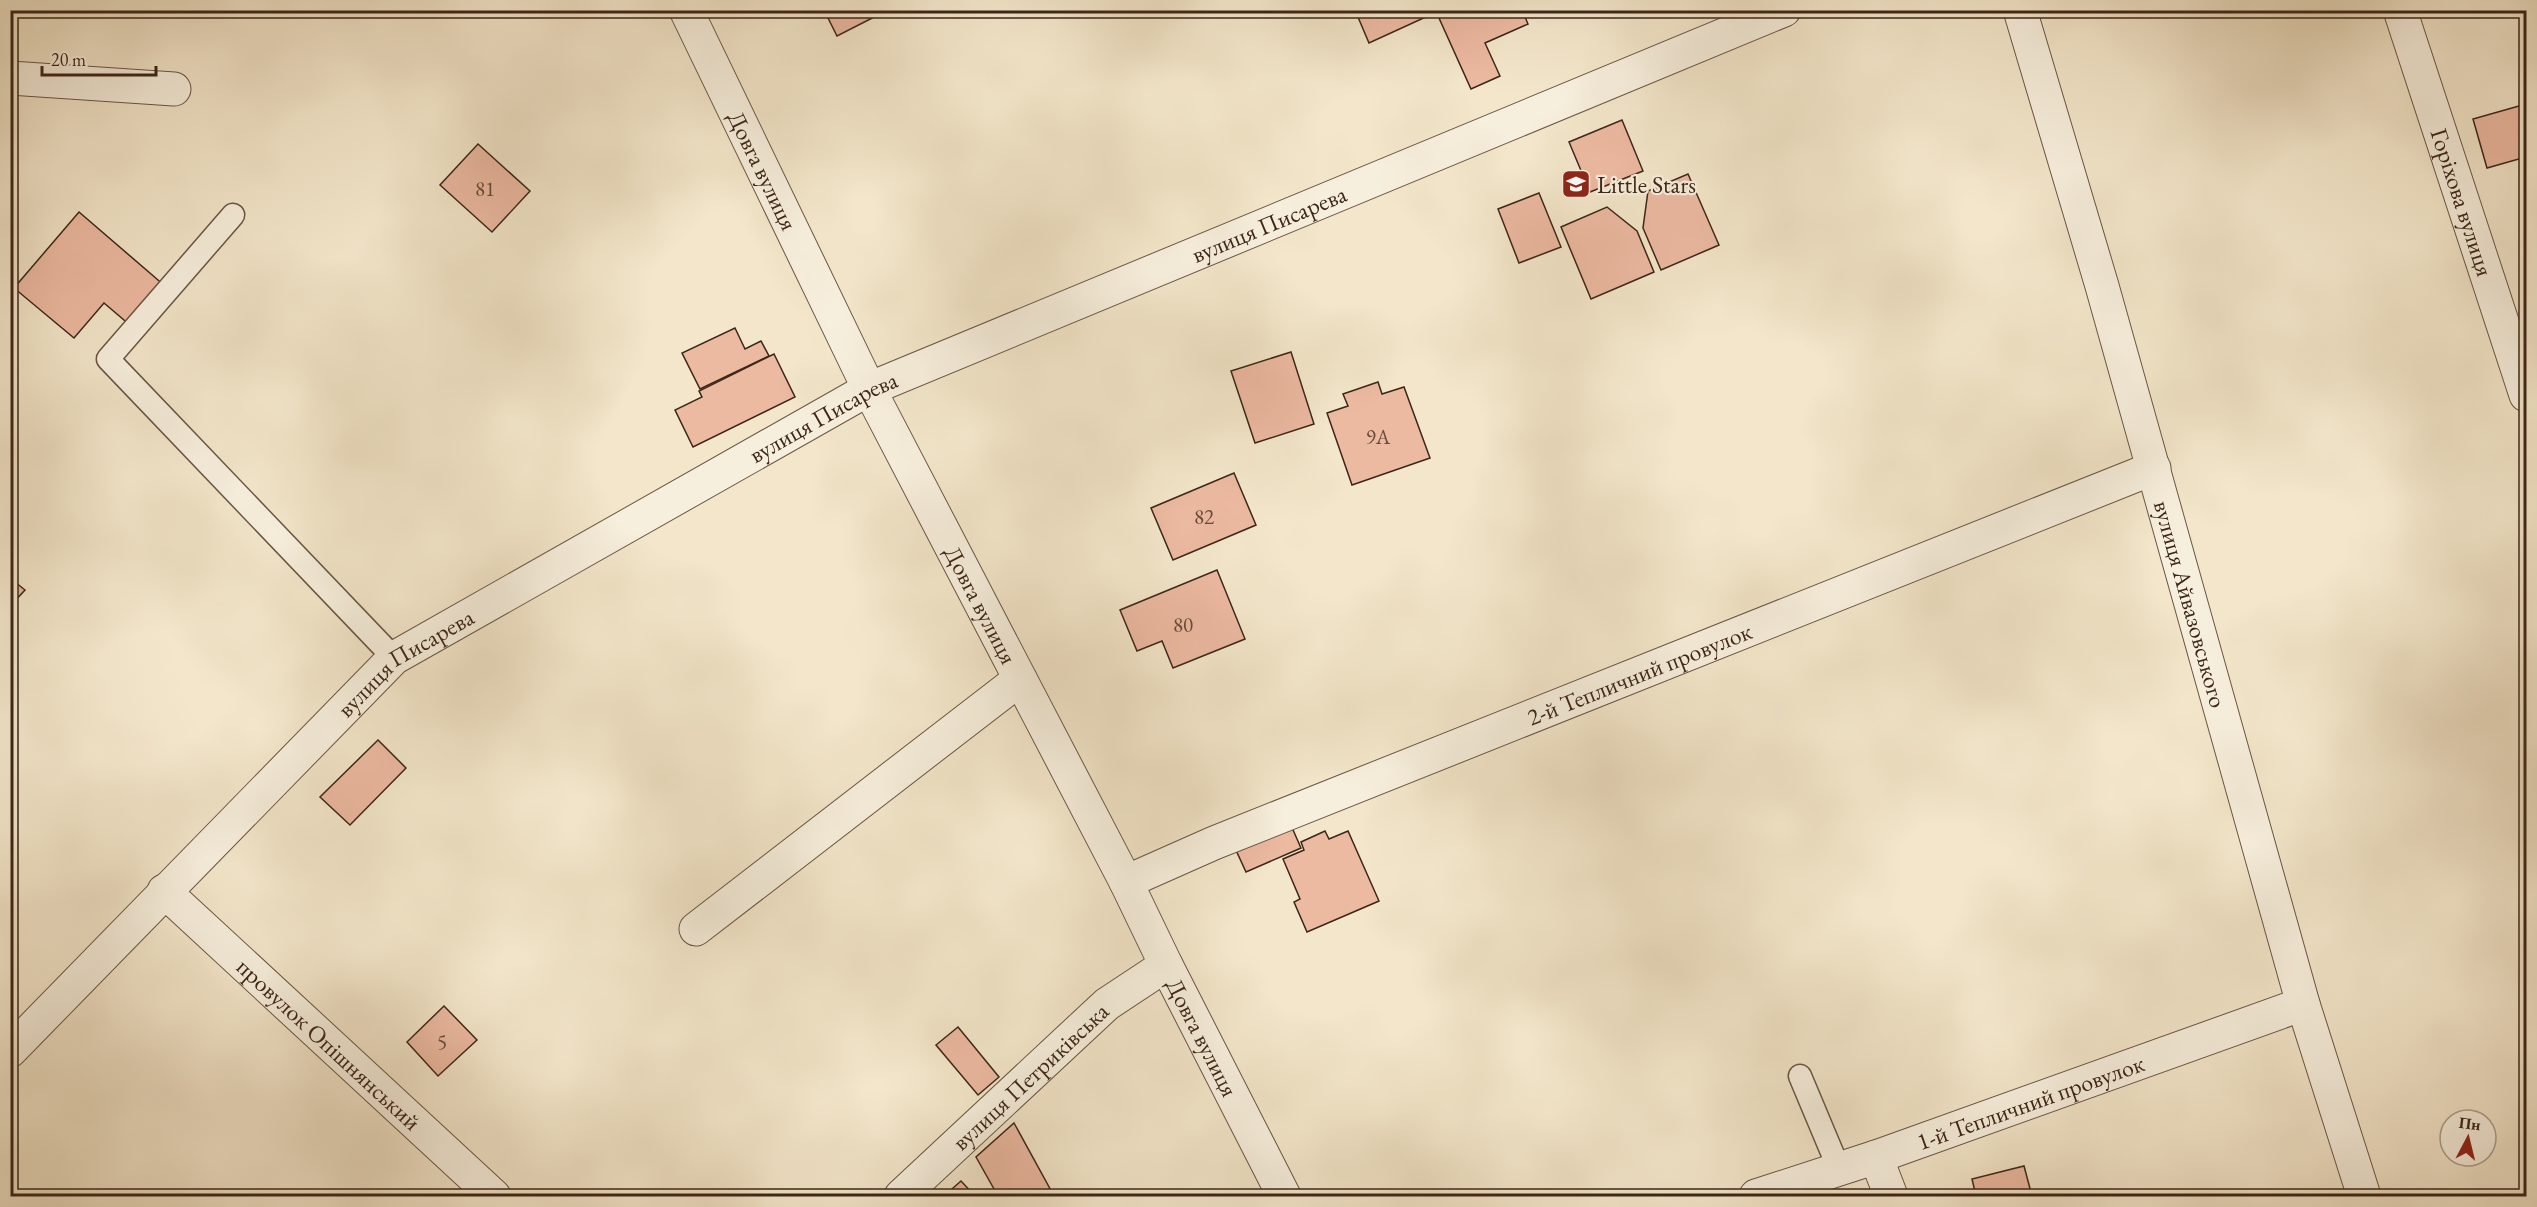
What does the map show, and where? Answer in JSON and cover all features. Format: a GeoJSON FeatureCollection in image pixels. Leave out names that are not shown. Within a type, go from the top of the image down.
{"type":"FeatureCollection","features":[{"type":"Feature","properties":{"kind":"street","name":"Довга вулиця"},"geometry":{"type":"LineString","coordinates":[[686,10],[869,389],[1126,882],[1166,966],[1284,1197]]}},
{"type":"Feature","properties":{"kind":"street","name":"вулиця Писарева"},"geometry":{"type":"LineString","coordinates":[[10,1051],[394,658],[869,389],[1784,10]]}},
{"type":"Feature","properties":{"kind":"street","name":"вулиця Айвазовського"},"geometry":{"type":"LineString","coordinates":[[2020,10],[2154,468],[2303,1004],[2364,1197]]}},
{"type":"Feature","properties":{"kind":"street","name":"Горіхова вулиця"},"geometry":{"type":"LineString","coordinates":[[2400,10],[2526,395]]}},
{"type":"Feature","properties":{"kind":"street"},"geometry":{"type":"LineString","coordinates":[[10,78],[174,89]]}},
{"type":"Feature","properties":{"kind":"street","name":"2-й Тепличний провулок"},"geometry":{"type":"LineString","coordinates":[[1126,882],[1214,843],[2154,468]]}},
{"type":"Feature","properties":{"kind":"street"},"geometry":{"type":"LineString","coordinates":[[696,929],[1020,679]]}},
{"type":"Feature","properties":{"kind":"street","name":"провулок Опішнянський"},"geometry":{"type":"LineString","coordinates":[[164,891],[494,1197]]}},
{"type":"Feature","properties":{"kind":"street","name":"вулиця Петриківська"},"geometry":{"type":"LineString","coordinates":[[901,1197],[1107,1004],[1166,966]]}},
{"type":"Feature","properties":{"kind":"street","name":"1-й Тепличний провулок"},"geometry":{"type":"LineString","coordinates":[[1756,1197],[1876,1157],[2303,1004]]}},
{"type":"Feature","properties":{"kind":"street"},"geometry":{"type":"LineString","coordinates":[[1876,1157],[1891,1197]]}},
{"type":"Feature","properties":{"kind":"lane"},"geometry":{"type":"LineString","coordinates":[[233,215],[108,358],[394,658]]}},
{"type":"Feature","properties":{"kind":"lane"},"geometry":{"type":"LineString","coordinates":[[1800,1076],[1839,1169]]}},
{"type":"Feature","properties":{"kind":"building"},"geometry":{"type":"Polygon","coordinates":[[[824,10],[888,10],[837,36],[824,10]]]}},
{"type":"Feature","properties":{"kind":"building"},"geometry":{"type":"Polygon","coordinates":[[[1355,10],[1441,10],[1369,43],[1355,10]]]}},
{"type":"Feature","properties":{"kind":"building"},"geometry":{"type":"Polygon","coordinates":[[[1455,10],[1522,10],[1528,24],[1485,43],[1500,76],[1471,89],[1439,18],[1455,10]]]}},
{"type":"Feature","properties":{"kind":"building"},"geometry":{"type":"Polygon","coordinates":[[[2526,104],[2526,157],[2487,168],[2473,119],[2526,104]]]}},
{"type":"Feature","properties":{"kind":"building"},"geometry":{"type":"Polygon","coordinates":[[[1622,120],[1643,171],[1590,192],[1569,142],[1622,120]]]}},
{"type":"Feature","properties":{"kind":"building"},"geometry":{"type":"Polygon","coordinates":[[[478,144],[530,191],[492,232],[440,185],[478,144]]]}},
{"type":"Feature","properties":{"kind":"building"},"geometry":{"type":"Polygon","coordinates":[[[1688,174],[1719,245],[1661,270],[1643,228],[1648,191],[1688,174]]]}},
{"type":"Feature","properties":{"kind":"building"},"geometry":{"type":"Polygon","coordinates":[[[1539,193],[1561,247],[1519,263],[1498,209],[1539,193]]]}},
{"type":"Feature","properties":{"kind":"building"},"geometry":{"type":"Polygon","coordinates":[[[1607,207],[1637,231],[1654,272],[1591,299],[1561,227],[1607,207]]]}},
{"type":"Feature","properties":{"kind":"building"},"geometry":{"type":"Polygon","coordinates":[[[79,212],[165,286],[131,326],[104,303],[74,338],[14,288],[79,212]]]}},
{"type":"Feature","properties":{"kind":"building"},"geometry":{"type":"Polygon","coordinates":[[[735,328],[745,349],[761,341],[769,356],[700,389],[682,353],[735,328]]]}},
{"type":"Feature","properties":{"kind":"building"},"geometry":{"type":"Polygon","coordinates":[[[1291,352],[1314,424],[1255,443],[1231,371],[1291,352]]]}},
{"type":"Feature","properties":{"kind":"building"},"geometry":{"type":"Polygon","coordinates":[[[774,354],[795,397],[693,447],[675,410],[702,397],[699,391],[774,354]]]}},
{"type":"Feature","properties":{"kind":"building"},"geometry":{"type":"Polygon","coordinates":[[[1378,382],[1382,394],[1404,387],[1430,458],[1352,485],[1327,413],[1348,406],[1343,394],[1378,382]]]}},
{"type":"Feature","properties":{"kind":"building"},"geometry":{"type":"Polygon","coordinates":[[[1234,473],[1256,525],[1173,560],[1151,508],[1234,473]]]}},
{"type":"Feature","properties":{"kind":"building"},"geometry":{"type":"Polygon","coordinates":[[[1217,570],[1245,639],[1173,668],[1162,641],[1137,651],[1120,610],[1217,570]]]}},
{"type":"Feature","properties":{"kind":"building"},"geometry":{"type":"Polygon","coordinates":[[[10,578],[25,590],[10,606],[10,578]]]}},
{"type":"Feature","properties":{"kind":"building"},"geometry":{"type":"Polygon","coordinates":[[[378,740],[406,768],[350,825],[320,797],[378,740]]]}},
{"type":"Feature","properties":{"kind":"building"},"geometry":{"type":"Polygon","coordinates":[[[1290,823],[1301,848],[1246,872],[1235,848],[1290,823]]]}},
{"type":"Feature","properties":{"kind":"building"},"geometry":{"type":"Polygon","coordinates":[[[1325,831],[1329,839],[1348,831],[1379,901],[1307,932],[1294,902],[1300,899],[1283,859],[1304,850],[1301,842],[1325,831]]]}},
{"type":"Feature","properties":{"kind":"building"},"geometry":{"type":"Polygon","coordinates":[[[444,1006],[477,1040],[438,1076],[407,1042],[444,1006]]]}},
{"type":"Feature","properties":{"kind":"building"},"geometry":{"type":"Polygon","coordinates":[[[958,1027],[999,1077],[978,1095],[936,1045],[958,1027]]]}},
{"type":"Feature","properties":{"kind":"building"},"geometry":{"type":"Polygon","coordinates":[[[1014,1123],[1054,1196],[998,1196],[976,1157],[1014,1123]]]}},
{"type":"Feature","properties":{"kind":"building"},"geometry":{"type":"Polygon","coordinates":[[[2024,1166],[2032,1196],[1976,1196],[1972,1179],[2024,1166]]]}},
{"type":"Feature","properties":{"kind":"building"},"geometry":{"type":"Polygon","coordinates":[[[961,1181],[975,1196],[944,1196],[961,1181]]]}},
{"type":"Feature","properties":{"kind":"place","name":"Little Stars"},"geometry":{"type":"Point","coordinates":[1576,184]}}]}
